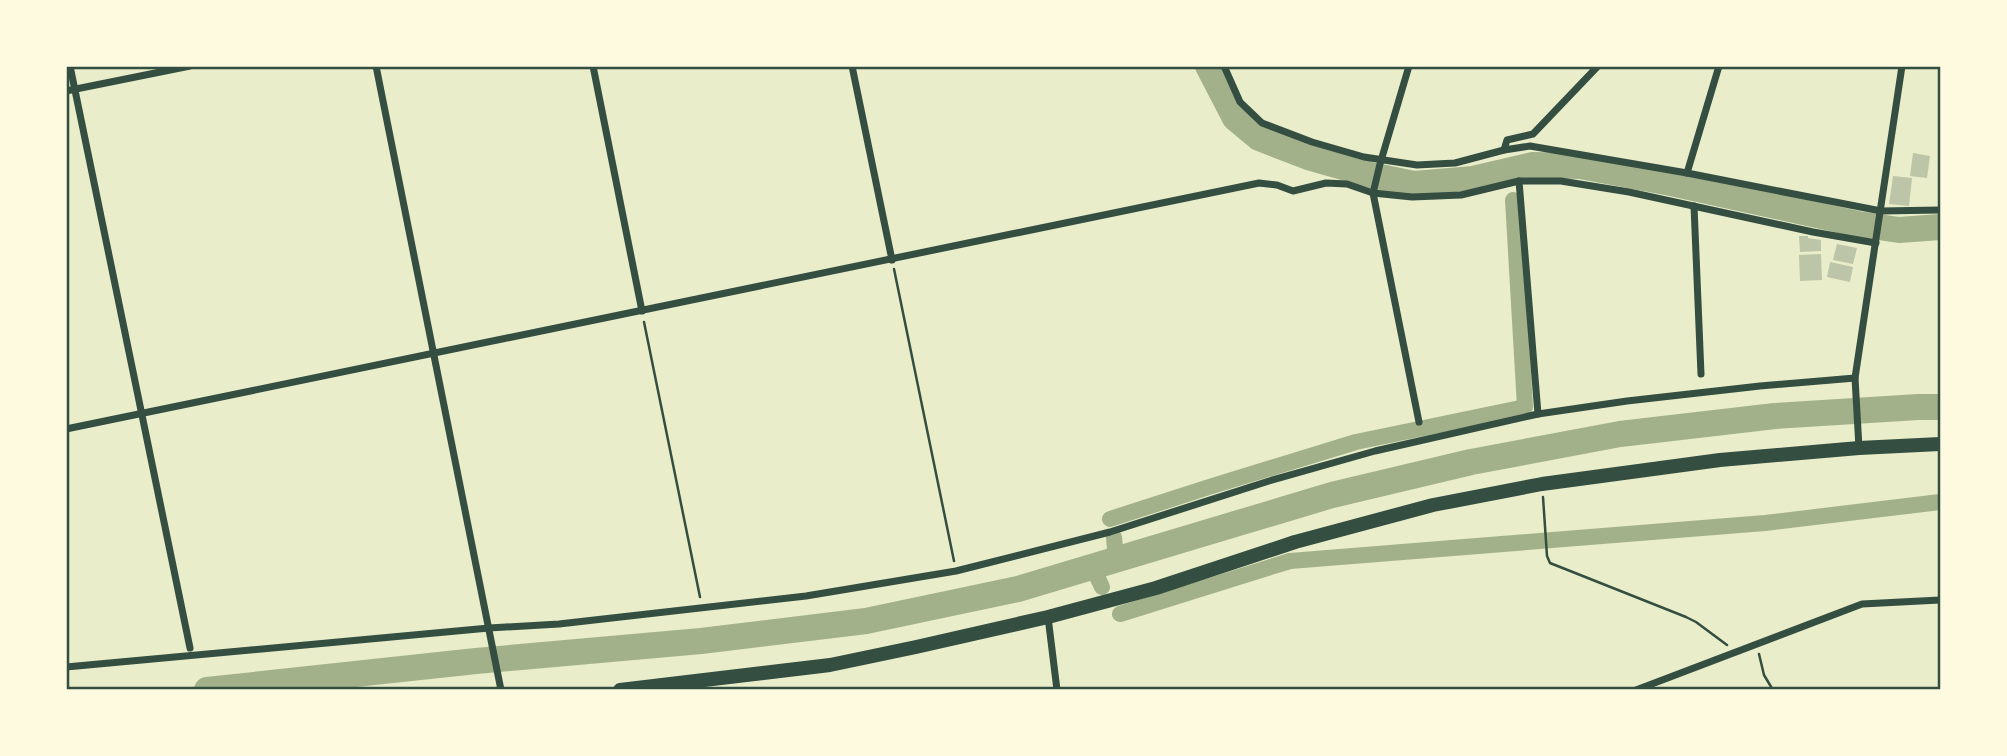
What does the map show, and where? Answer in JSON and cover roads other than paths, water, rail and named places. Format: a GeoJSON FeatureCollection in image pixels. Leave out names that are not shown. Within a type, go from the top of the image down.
{"type":"FeatureCollection","features":[{"type":"Feature","properties":{"kind":"highway"},"geometry":{"type":"LineString","coordinates":[[620,690],[830,665],[1048,617],[1156,588],[1295,542],[1433,505],[1542,484],[1858,444],[1941,444]]}},
{"type":"Feature","properties":{"kind":"street"},"geometry":{"type":"LineString","coordinates":[[70,66],[71,90],[190,648]]}},
{"type":"Feature","properties":{"kind":"street"},"geometry":{"type":"LineString","coordinates":[[71,90],[190,66]]}},
{"type":"Feature","properties":{"kind":"street"},"geometry":{"type":"LineString","coordinates":[[376,66],[501,690]]}},
{"type":"Feature","properties":{"kind":"street"},"geometry":{"type":"LineString","coordinates":[[593,66],[642,311]]}},
{"type":"Feature","properties":{"kind":"street"},"geometry":{"type":"LineString","coordinates":[[852,66],[892,260]]}},
{"type":"Feature","properties":{"kind":"street"},"geometry":{"type":"LineString","coordinates":[[1224,66],[1240,102],[1262,123],[1312,142],[1380,162],[1417,165],[1455,163],[1530,146],[1687,173],[1881,213],[1941,210]]}},
{"type":"Feature","properties":{"kind":"street"},"geometry":{"type":"LineString","coordinates":[[1409,66],[1373,193],[1419,422]]}},
{"type":"Feature","properties":{"kind":"street"},"geometry":{"type":"LineString","coordinates":[[1504,150],[1507,140],[1533,134],[1598,66]]}},
{"type":"Feature","properties":{"kind":"street"},"geometry":{"type":"LineString","coordinates":[[1687,173],[1719,66]]}},
{"type":"Feature","properties":{"kind":"street"},"geometry":{"type":"LineString","coordinates":[[1858,444],[1855,382],[1902,66]]}},
{"type":"Feature","properties":{"kind":"street"},"geometry":{"type":"LineString","coordinates":[[66,429],[1259,183],[1277,185],[1293,191],[1326,183],[1347,184],[1373,193],[1412,197],[1461,195],[1519,181],[1561,181],[1629,192],[1876,243]]}},
{"type":"Feature","properties":{"kind":"street"},"geometry":{"type":"LineString","coordinates":[[1519,181],[1538,414]]}},
{"type":"Feature","properties":{"kind":"street"},"geometry":{"type":"LineString","coordinates":[[1694,206],[1701,374]]}},
{"type":"Feature","properties":{"kind":"street"},"geometry":{"type":"LineString","coordinates":[[66,667],[489,631],[806,596],[956,571],[1110,531],[1375,451],[1538,414],[1707,392],[1855,382]]}},
{"type":"Feature","properties":{"kind":"street"},"geometry":{"type":"LineString","coordinates":[[1636,690],[1862,604],[1941,600]]}},
{"type":"Feature","properties":{"kind":"street"},"geometry":{"type":"LineString","coordinates":[[1048,617],[1057,690]]}},
{"type":"Feature","properties":{"kind":"waterway"},"geometry":{"type":"LineString","coordinates":[[1208,66],[1235,118],[1259,138],[1308,157],[1371,175],[1414,184],[1473,179],[1533,165],[1580,166],[1858,224],[1899,230],[1940,227]]}},
{"type":"Feature","properties":{"kind":"waterway"},"geometry":{"type":"LineString","coordinates":[[1110,519],[1356,442],[1525,407],[1513,200]]}},
{"type":"Feature","properties":{"kind":"waterway"},"geometry":{"type":"LineString","coordinates":[[207,690],[476,661],[701,641],[866,621],[1018,589],[1332,495],[1471,462],[1620,434],[1775,416],[1940,407]]}},
{"type":"Feature","properties":{"kind":"waterway"},"geometry":{"type":"LineString","coordinates":[[1120,614],[1290,561],[1765,523],[1940,502]]}},
{"type":"Feature","properties":{"kind":"waterway"},"geometry":{"type":"LineString","coordinates":[[1114,537],[1116,561]]}},
{"type":"Feature","properties":{"kind":"waterway"},"geometry":{"type":"LineString","coordinates":[[1093,568],[1102,587]]}}]}
